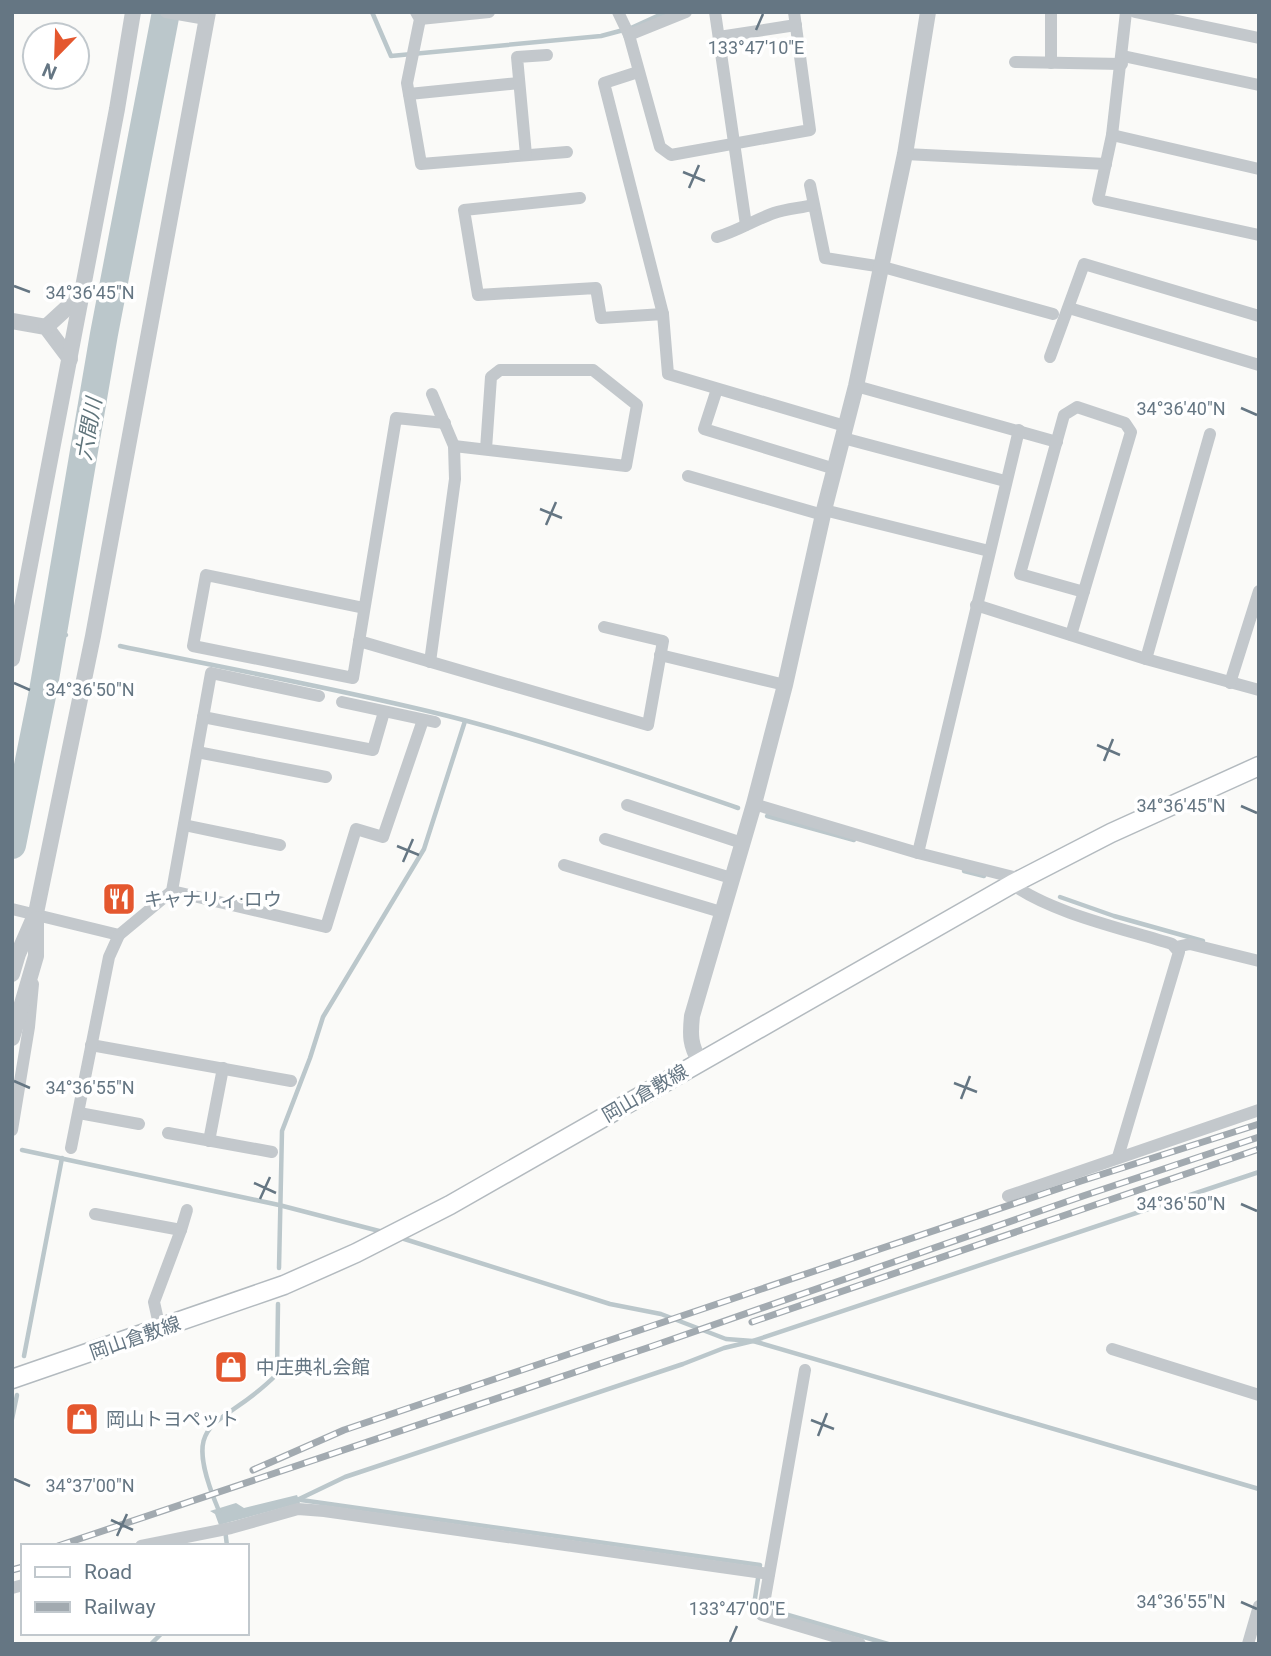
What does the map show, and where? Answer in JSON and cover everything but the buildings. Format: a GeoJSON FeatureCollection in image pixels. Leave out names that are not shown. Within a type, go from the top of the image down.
{"type":"FeatureCollection","features":[{"type":"Feature","properties":{"kind":"main road","name":"岡山倉敷線"},"geometry":{"type":"LineString","coordinates":[[12,1379],[284,1285],[373,1245],[1016,882],[1135,822],[1259,766]]}},
{"type":"Feature","properties":{"kind":"street"},"geometry":{"type":"LineString","coordinates":[[12,659],[133,12]]}},
{"type":"Feature","properties":{"kind":"street"},"geometry":{"type":"LineString","coordinates":[[12,1130],[29,1027],[36,956],[36,913],[93,636],[207,15],[166,12]]}},
{"type":"Feature","properties":{"kind":"street"},"geometry":{"type":"LineString","coordinates":[[489,12],[418,15],[407,83],[421,164],[568,152]]}},
{"type":"Feature","properties":{"kind":"street"},"geometry":{"type":"LineString","coordinates":[[618,12],[627,30],[660,147],[671,155],[810,130],[795,19],[719,37]]}},
{"type":"Feature","properties":{"kind":"street"},"geometry":{"type":"LineString","coordinates":[[627,30],[686,12]]}},
{"type":"Feature","properties":{"kind":"street"},"geometry":{"type":"LineString","coordinates":[[715,12],[746,225]]}},
{"type":"Feature","properties":{"kind":"street"},"geometry":{"type":"LineString","coordinates":[[700,1062],[690,1040],[692,1016],[754,804],[785,685],[856,386],[905,155],[928,12]]}},
{"type":"Feature","properties":{"kind":"street"},"geometry":{"type":"LineString","coordinates":[[1051,12],[1051,63]]}},
{"type":"Feature","properties":{"kind":"street"},"geometry":{"type":"LineString","coordinates":[[1126,12],[1112,135],[1098,200],[1259,235]]}},
{"type":"Feature","properties":{"kind":"street"},"geometry":{"type":"LineString","coordinates":[[1135,12],[1259,38]]}},
{"type":"Feature","properties":{"kind":"street"},"geometry":{"type":"LineString","coordinates":[[526,155],[517,57],[547,55]]}},
{"type":"Feature","properties":{"kind":"street"},"geometry":{"type":"LineString","coordinates":[[1015,62],[1122,60],[1259,85]]}},
{"type":"Feature","properties":{"kind":"street"},"geometry":{"type":"LineString","coordinates":[[638,72],[604,83],[663,314],[668,374],[1005,481]]}},
{"type":"Feature","properties":{"kind":"street"},"geometry":{"type":"LineString","coordinates":[[409,94],[519,83]]}},
{"type":"Feature","properties":{"kind":"street"},"geometry":{"type":"LineString","coordinates":[[1112,135],[1259,169]]}},
{"type":"Feature","properties":{"kind":"street"},"geometry":{"type":"LineString","coordinates":[[905,155],[1106,164]]}},
{"type":"Feature","properties":{"kind":"street"},"geometry":{"type":"LineString","coordinates":[[810,186],[825,258],[883,267],[1053,314]]}},
{"type":"Feature","properties":{"kind":"street"},"geometry":{"type":"LineString","coordinates":[[580,198],[464,210],[478,295],[596,288],[601,318],[663,314]]}},
{"type":"Feature","properties":{"kind":"street"},"geometry":{"type":"LineString","coordinates":[[717,237],[738,231],[775,213],[813,205]]}},
{"type":"Feature","properties":{"kind":"street"},"geometry":{"type":"LineString","coordinates":[[1050,357],[1084,264],[1259,316]]}},
{"type":"Feature","properties":{"kind":"street"},"geometry":{"type":"LineString","coordinates":[[46,327],[82,294]]}},
{"type":"Feature","properties":{"kind":"street"},"geometry":{"type":"LineString","coordinates":[[1069,308],[1259,365]]}},
{"type":"Feature","properties":{"kind":"street"},"geometry":{"type":"LineString","coordinates":[[12,321],[46,327],[70,359]]}},
{"type":"Feature","properties":{"kind":"street"},"geometry":{"type":"LineString","coordinates":[[454,446],[626,466],[637,405],[593,370],[500,370],[491,377],[486,449]]}},
{"type":"Feature","properties":{"kind":"street"},"geometry":{"type":"LineString","coordinates":[[856,386],[1057,442]]}},
{"type":"Feature","properties":{"kind":"street"},"geometry":{"type":"LineString","coordinates":[[717,389],[704,429],[835,469]]}},
{"type":"Feature","properties":{"kind":"street"},"geometry":{"type":"LineString","coordinates":[[430,662],[455,479],[454,446],[432,394]]}},
{"type":"Feature","properties":{"kind":"street"},"geometry":{"type":"LineString","coordinates":[[1071,635],[1084,592],[1131,432],[1125,423],[1077,407],[1064,415],[1020,574],[1084,592]]}},
{"type":"Feature","properties":{"kind":"street"},"geometry":{"type":"LineString","coordinates":[[364,608],[206,575],[193,646],[353,678],[397,418],[445,423]]}},
{"type":"Feature","properties":{"kind":"street"},"geometry":{"type":"LineString","coordinates":[[918,853],[1018,430]]}},
{"type":"Feature","properties":{"kind":"street"},"geometry":{"type":"LineString","coordinates":[[1146,659],[1210,434]]}},
{"type":"Feature","properties":{"kind":"street"},"geometry":{"type":"LineString","coordinates":[[688,476],[989,551]]}},
{"type":"Feature","properties":{"kind":"street"},"geometry":{"type":"LineString","coordinates":[[1230,683],[1259,591]]}},
{"type":"Feature","properties":{"kind":"street"},"geometry":{"type":"LineString","coordinates":[[976,605],[1146,659],[1259,690]]}},
{"type":"Feature","properties":{"kind":"street"},"geometry":{"type":"LineString","coordinates":[[359,641],[648,725],[663,641],[604,627]]}},
{"type":"Feature","properties":{"kind":"street"},"geometry":{"type":"LineString","coordinates":[[660,655],[785,685]]}},
{"type":"Feature","properties":{"kind":"street"},"geometry":{"type":"LineString","coordinates":[[71,1148],[109,957],[119,935],[172,891],[211,673],[319,696]]}},
{"type":"Feature","properties":{"kind":"street"},"geometry":{"type":"LineString","coordinates":[[172,891],[326,927],[356,829],[383,837],[429,721],[342,702]]}},
{"type":"Feature","properties":{"kind":"street"},"geometry":{"type":"LineString","coordinates":[[203,717],[373,750],[384,712]]}},
{"type":"Feature","properties":{"kind":"street"},"geometry":{"type":"LineString","coordinates":[[197,752],[326,777]]}},
{"type":"Feature","properties":{"kind":"street"},"geometry":{"type":"LineString","coordinates":[[754,804],[1016,882],[1024,893],[1062,909],[1176,947],[1190,944],[1259,961]]}},
{"type":"Feature","properties":{"kind":"street"},"geometry":{"type":"LineString","coordinates":[[627,806],[742,843]]}},
{"type":"Feature","properties":{"kind":"street"},"geometry":{"type":"LineString","coordinates":[[184,825],[280,845]]}},
{"type":"Feature","properties":{"kind":"street"},"geometry":{"type":"LineString","coordinates":[[605,839],[731,878]]}},
{"type":"Feature","properties":{"kind":"street"},"geometry":{"type":"LineString","coordinates":[[564,865],[721,912]]}},
{"type":"Feature","properties":{"kind":"street"},"geometry":{"type":"LineString","coordinates":[[12,909],[119,935]]}},
{"type":"Feature","properties":{"kind":"street"},"geometry":{"type":"LineString","coordinates":[[12,974],[36,913]]}},
{"type":"Feature","properties":{"kind":"street"},"geometry":{"type":"LineString","coordinates":[[1118,1157],[1179,951],[1176,947]]}},
{"type":"Feature","properties":{"kind":"street"},"geometry":{"type":"LineString","coordinates":[[12,1038],[36,956]]}},
{"type":"Feature","properties":{"kind":"street"},"geometry":{"type":"LineString","coordinates":[[91,1045],[291,1081]]}},
{"type":"Feature","properties":{"kind":"street"},"geometry":{"type":"LineString","coordinates":[[209,1141],[222,1069]]}},
{"type":"Feature","properties":{"kind":"street"},"geometry":{"type":"LineString","coordinates":[[1008,1196],[1259,1110]]}},
{"type":"Feature","properties":{"kind":"street"},"geometry":{"type":"LineString","coordinates":[[79,1113],[139,1124]]}},
{"type":"Feature","properties":{"kind":"street"},"geometry":{"type":"LineString","coordinates":[[168,1133],[272,1152]]}},
{"type":"Feature","properties":{"kind":"street"},"geometry":{"type":"LineString","coordinates":[[160,1329],[154,1302],[187,1210]]}},
{"type":"Feature","properties":{"kind":"street"},"geometry":{"type":"LineString","coordinates":[[95,1214],[181,1230]]}},
{"type":"Feature","properties":{"kind":"street"},"geometry":{"type":"LineString","coordinates":[[1112,1349],[1259,1395]]}},
{"type":"Feature","properties":{"kind":"street"},"geometry":{"type":"LineString","coordinates":[[805,1370],[762,1573],[762,1615],[860,1644]]}},
{"type":"Feature","properties":{"kind":"street"},"geometry":{"type":"LineString","coordinates":[[152,1544],[225,1530],[298,1509],[762,1573]]}},
{"type":"Feature","properties":{"kind":"street"},"geometry":{"type":"LineString","coordinates":[[1248,1644],[1259,1606]]}},
{"type":"Feature","properties":{"kind":"shaded area"},"geometry":{"type":"Polygon","coordinates":[[[297,1495],[300,1503],[219,1525],[215,1514],[210,1511],[236,1503],[244,1508],[297,1495]]]}},
{"type":"Feature","properties":{"kind":"waterway","name":"六間川"},"geometry":{"type":"LineString","coordinates":[[12,845],[43,691],[104,334],[166,12]]}},
{"type":"Feature","properties":{"kind":"waterway"},"geometry":{"type":"LineString","coordinates":[[372,12],[391,56],[601,36],[631,28],[666,12]]}},
{"type":"Feature","properties":{"kind":"waterway"},"geometry":{"type":"LineString","coordinates":[[53,632],[66,635]]}},
{"type":"Feature","properties":{"kind":"waterway"},"geometry":{"type":"LineString","coordinates":[[120,646],[448,716],[558,747],[738,808]]}},
{"type":"Feature","properties":{"kind":"waterway"},"geometry":{"type":"LineString","coordinates":[[279,1268],[282,1131],[323,1017],[424,849],[465,721]]}},
{"type":"Feature","properties":{"kind":"waterway"},"geometry":{"type":"LineString","coordinates":[[767,816],[854,840]]}},
{"type":"Feature","properties":{"kind":"waterway"},"geometry":{"type":"LineString","coordinates":[[964,871],[984,876]]}},
{"type":"Feature","properties":{"kind":"waterway"},"geometry":{"type":"LineString","coordinates":[[1060,897],[1114,916],[1203,941]]}},
{"type":"Feature","properties":{"kind":"waterway"},"geometry":{"type":"LineString","coordinates":[[22,1150],[279,1205],[383,1232]]}},
{"type":"Feature","properties":{"kind":"waterway"},"geometry":{"type":"LineString","coordinates":[[24,1356],[62,1158]]}},
{"type":"Feature","properties":{"kind":"waterway"},"geometry":{"type":"LineString","coordinates":[[295,1501],[345,1477],[724,1348],[753,1341],[1259,1172]]}},
{"type":"Feature","properties":{"kind":"waterway"},"geometry":{"type":"LineString","coordinates":[[398,1237],[610,1304],[661,1314],[726,1339],[753,1341],[1259,1489]]}},
{"type":"Feature","properties":{"kind":"waterway"},"geometry":{"type":"LineString","coordinates":[[219,1511],[202,1456],[204,1439],[211,1427],[223,1416],[277,1374],[278,1304]]}},
{"type":"Feature","properties":{"kind":"waterway"},"geometry":{"type":"LineString","coordinates":[[12,1419],[17,1395]]}},
{"type":"Feature","properties":{"kind":"waterway"},"geometry":{"type":"LineString","coordinates":[[301,1500],[760,1565],[754,1605],[888,1644]]}},
{"type":"Feature","properties":{"kind":"waterway"},"geometry":{"type":"LineString","coordinates":[[225,1529],[227,1544]]}},
{"type":"Feature","properties":{"kind":"waterway"},"geometry":{"type":"LineString","coordinates":[[151,1644],[160,1635]]}},
{"type":"Feature","properties":{"kind":"railway"},"geometry":{"type":"LineString","coordinates":[[253,1470],[344,1430],[1081,1181],[1259,1124]]}},
{"type":"Feature","properties":{"kind":"railway"},"geometry":{"type":"LineString","coordinates":[[64,1544],[653,1346],[1259,1137]]}},
{"type":"Feature","properties":{"kind":"railway"},"geometry":{"type":"LineString","coordinates":[[752,1322],[1259,1149]]}},
{"type":"Feature","properties":{"kind":"railway"},"geometry":{"type":"LineString","coordinates":[[12,1570],[21,1568]]}},
{"type":"Feature","properties":{"kind":"place","name":"キャナリィ·ロウ"},"geometry":{"type":"Point","coordinates":[119,899]}},
{"type":"Feature","properties":{"kind":"place","name":"中庄典礼会館"},"geometry":{"type":"Point","coordinates":[231,1367]}},
{"type":"Feature","properties":{"kind":"place","name":"岡山トヨペット"},"geometry":{"type":"Point","coordinates":[82,1419]}}]}
